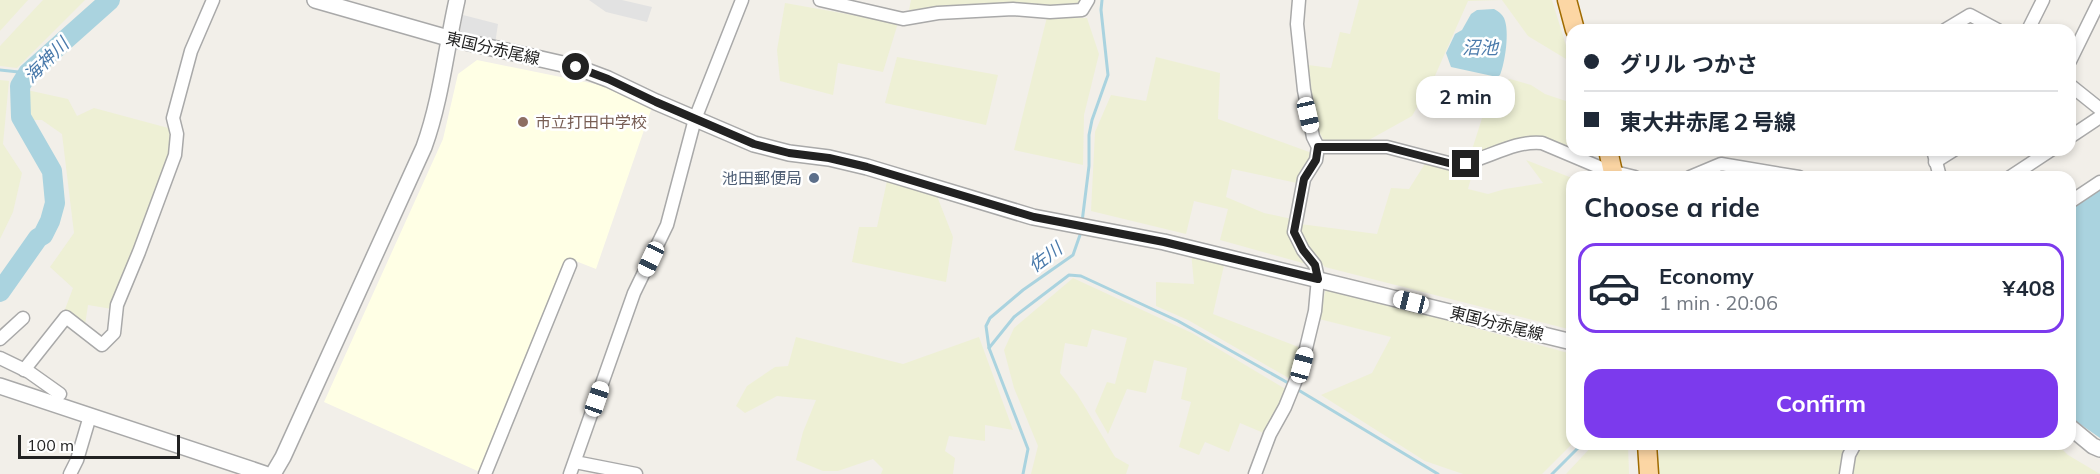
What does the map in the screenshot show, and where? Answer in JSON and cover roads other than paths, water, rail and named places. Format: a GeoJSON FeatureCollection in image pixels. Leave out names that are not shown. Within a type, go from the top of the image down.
{"type":"FeatureCollection","features":[{"type":"Feature","properties":{"kind":"main road"},"geometry":{"type":"LineString","coordinates":[[1567,0],[1573,24]]}},
{"type":"Feature","properties":{"kind":"main road"},"geometry":{"type":"LineString","coordinates":[[1610,156],[1613,171]]}},
{"type":"Feature","properties":{"kind":"main road"},"geometry":{"type":"LineString","coordinates":[[1647,450],[1649,474]]}},
{"type":"Feature","properties":{"kind":"street"},"geometry":{"type":"LineString","coordinates":[[24,370],[66,317],[102,345],[114,333],[117,304],[140,252],[175,155],[177,134],[172,118],[191,51],[213,0]]}},
{"type":"Feature","properties":{"kind":"street","name":"東国分赤尾線"},"geometry":{"type":"LineString","coordinates":[[315,0],[448,38],[576,67],[754,144],[789,153],[829,158],[867,167],[1001,209],[1164,242],[1566,341]]}},
{"type":"Feature","properties":{"kind":"street"},"geometry":{"type":"LineString","coordinates":[[273,474],[283,457],[417,165],[434,121],[448,38],[458,0]]}},
{"type":"Feature","properties":{"kind":"street"},"geometry":{"type":"LineString","coordinates":[[636,474],[573,468],[634,293],[667,225],[695,119],[741,0]]}},
{"type":"Feature","properties":{"kind":"street"},"geometry":{"type":"LineString","coordinates":[[820,0],[903,19],[938,13],[1013,9],[1050,12],[1082,10],[1088,0]]}},
{"type":"Feature","properties":{"kind":"street"},"geometry":{"type":"LineString","coordinates":[[1255,474],[1270,434],[1285,407],[1302,365],[1315,311],[1318,279],[1315,265],[1303,250],[1294,232],[1304,179],[1316,160],[1318,147],[1313,137],[1304,90],[1297,24],[1299,0]]}},
{"type":"Feature","properties":{"kind":"street"},"geometry":{"type":"LineString","coordinates":[[2031,24],[2043,0]]}},
{"type":"Feature","properties":{"kind":"street"},"geometry":{"type":"LineString","coordinates":[[2076,49],[2100,0]]}},
{"type":"Feature","properties":{"kind":"street"},"geometry":{"type":"LineString","coordinates":[[1956,24],[1970,15],[1987,24]]}},
{"type":"Feature","properties":{"kind":"street"},"geometry":{"type":"LineString","coordinates":[[2076,90],[2100,109]]}},
{"type":"Feature","properties":{"kind":"street"},"geometry":{"type":"LineString","coordinates":[[2076,133],[2100,117]]}},
{"type":"Feature","properties":{"kind":"street"},"geometry":{"type":"LineString","coordinates":[[1318,147],[1387,147],[1456,165],[1466,164],[1490,154],[1533,142],[1542,143],[1566,153]]}},
{"type":"Feature","properties":{"kind":"street"},"geometry":{"type":"LineString","coordinates":[[1572,156],[1607,171]]}},
{"type":"Feature","properties":{"kind":"street"},"geometry":{"type":"LineString","coordinates":[[1934,156],[1938,171]]}},
{"type":"Feature","properties":{"kind":"street"},"geometry":{"type":"LineString","coordinates":[[2019,171],[2042,156]]}},
{"type":"Feature","properties":{"kind":"street"},"geometry":{"type":"LineString","coordinates":[[1704,171],[1721,164],[1763,171]]}},
{"type":"Feature","properties":{"kind":"street"},"geometry":{"type":"LineString","coordinates":[[2076,198],[2100,182]]}},
{"type":"Feature","properties":{"kind":"street"},"geometry":{"type":"LineString","coordinates":[[485,474],[570,265]]}},
{"type":"Feature","properties":{"kind":"street"},"geometry":{"type":"LineString","coordinates":[[0,339],[23,318]]}},
{"type":"Feature","properties":{"kind":"street"},"geometry":{"type":"LineString","coordinates":[[0,358],[24,370],[60,394]]}},
{"type":"Feature","properties":{"kind":"street"},"geometry":{"type":"LineString","coordinates":[[0,386],[265,474]]}},
{"type":"Feature","properties":{"kind":"street"},"geometry":{"type":"LineString","coordinates":[[70,474],[77,460],[90,416]]}},
{"type":"Feature","properties":{"kind":"street"},"geometry":{"type":"LineString","coordinates":[[2076,432],[2092,446],[2100,449]]}},
{"type":"Feature","properties":{"kind":"street"},"geometry":{"type":"LineString","coordinates":[[1846,474],[1852,450]]}},
{"type":"Feature","properties":{"kind":"water","name":"沼池"},"geometry":{"type":"Polygon","coordinates":[[[1494,9],[1503,17],[1507,31],[1504,63],[1500,75],[1497,77],[1451,67],[1446,53],[1455,34],[1462,30],[1471,14],[1477,10],[1494,9]]]}},
{"type":"Feature","properties":{"kind":"water"},"geometry":{"type":"Polygon","coordinates":[[[2100,185],[2100,438],[2076,421],[2076,203],[2100,185]]]}},
{"type":"Feature","properties":{"kind":"waterway","name":"海神川"},"geometry":{"type":"LineString","coordinates":[[0,292],[38,238],[43,235],[55,203],[52,171],[21,117],[20,86],[28,73],[110,0]]}},
{"type":"Feature","properties":{"kind":"waterway","name":"佐川"},"geometry":{"type":"LineString","coordinates":[[1082,222],[1089,166],[1089,135],[1108,75],[1102,0]]}},
{"type":"Feature","properties":{"kind":"waterway"},"geometry":{"type":"LineString","coordinates":[[0,70],[28,73]]}},
{"type":"Feature","properties":{"kind":"waterway","name":"佐川"},"geometry":{"type":"LineString","coordinates":[[1023,474],[1028,449],[989,348],[986,326],[990,318],[1023,290],[1073,255],[1081,232]]}},
{"type":"Feature","properties":{"kind":"waterway"},"geometry":{"type":"LineString","coordinates":[[989,348],[1014,317],[1069,275],[1081,276],[1178,321],[1290,384]]}},
{"type":"Feature","properties":{"kind":"waterway"},"geometry":{"type":"LineString","coordinates":[[1295,388],[1438,474]]}},
{"type":"Feature","properties":{"kind":"waterway"},"geometry":{"type":"LineString","coordinates":[[1552,474],[1576,450]]}},
{"type":"Feature","properties":{"kind":"place","name":"市立打田中学校"},"geometry":{"type":"Point","coordinates":[523,122]}},
{"type":"Feature","properties":{"kind":"place","name":"池田郵便局"},"geometry":{"type":"Point","coordinates":[814,178]}}]}
